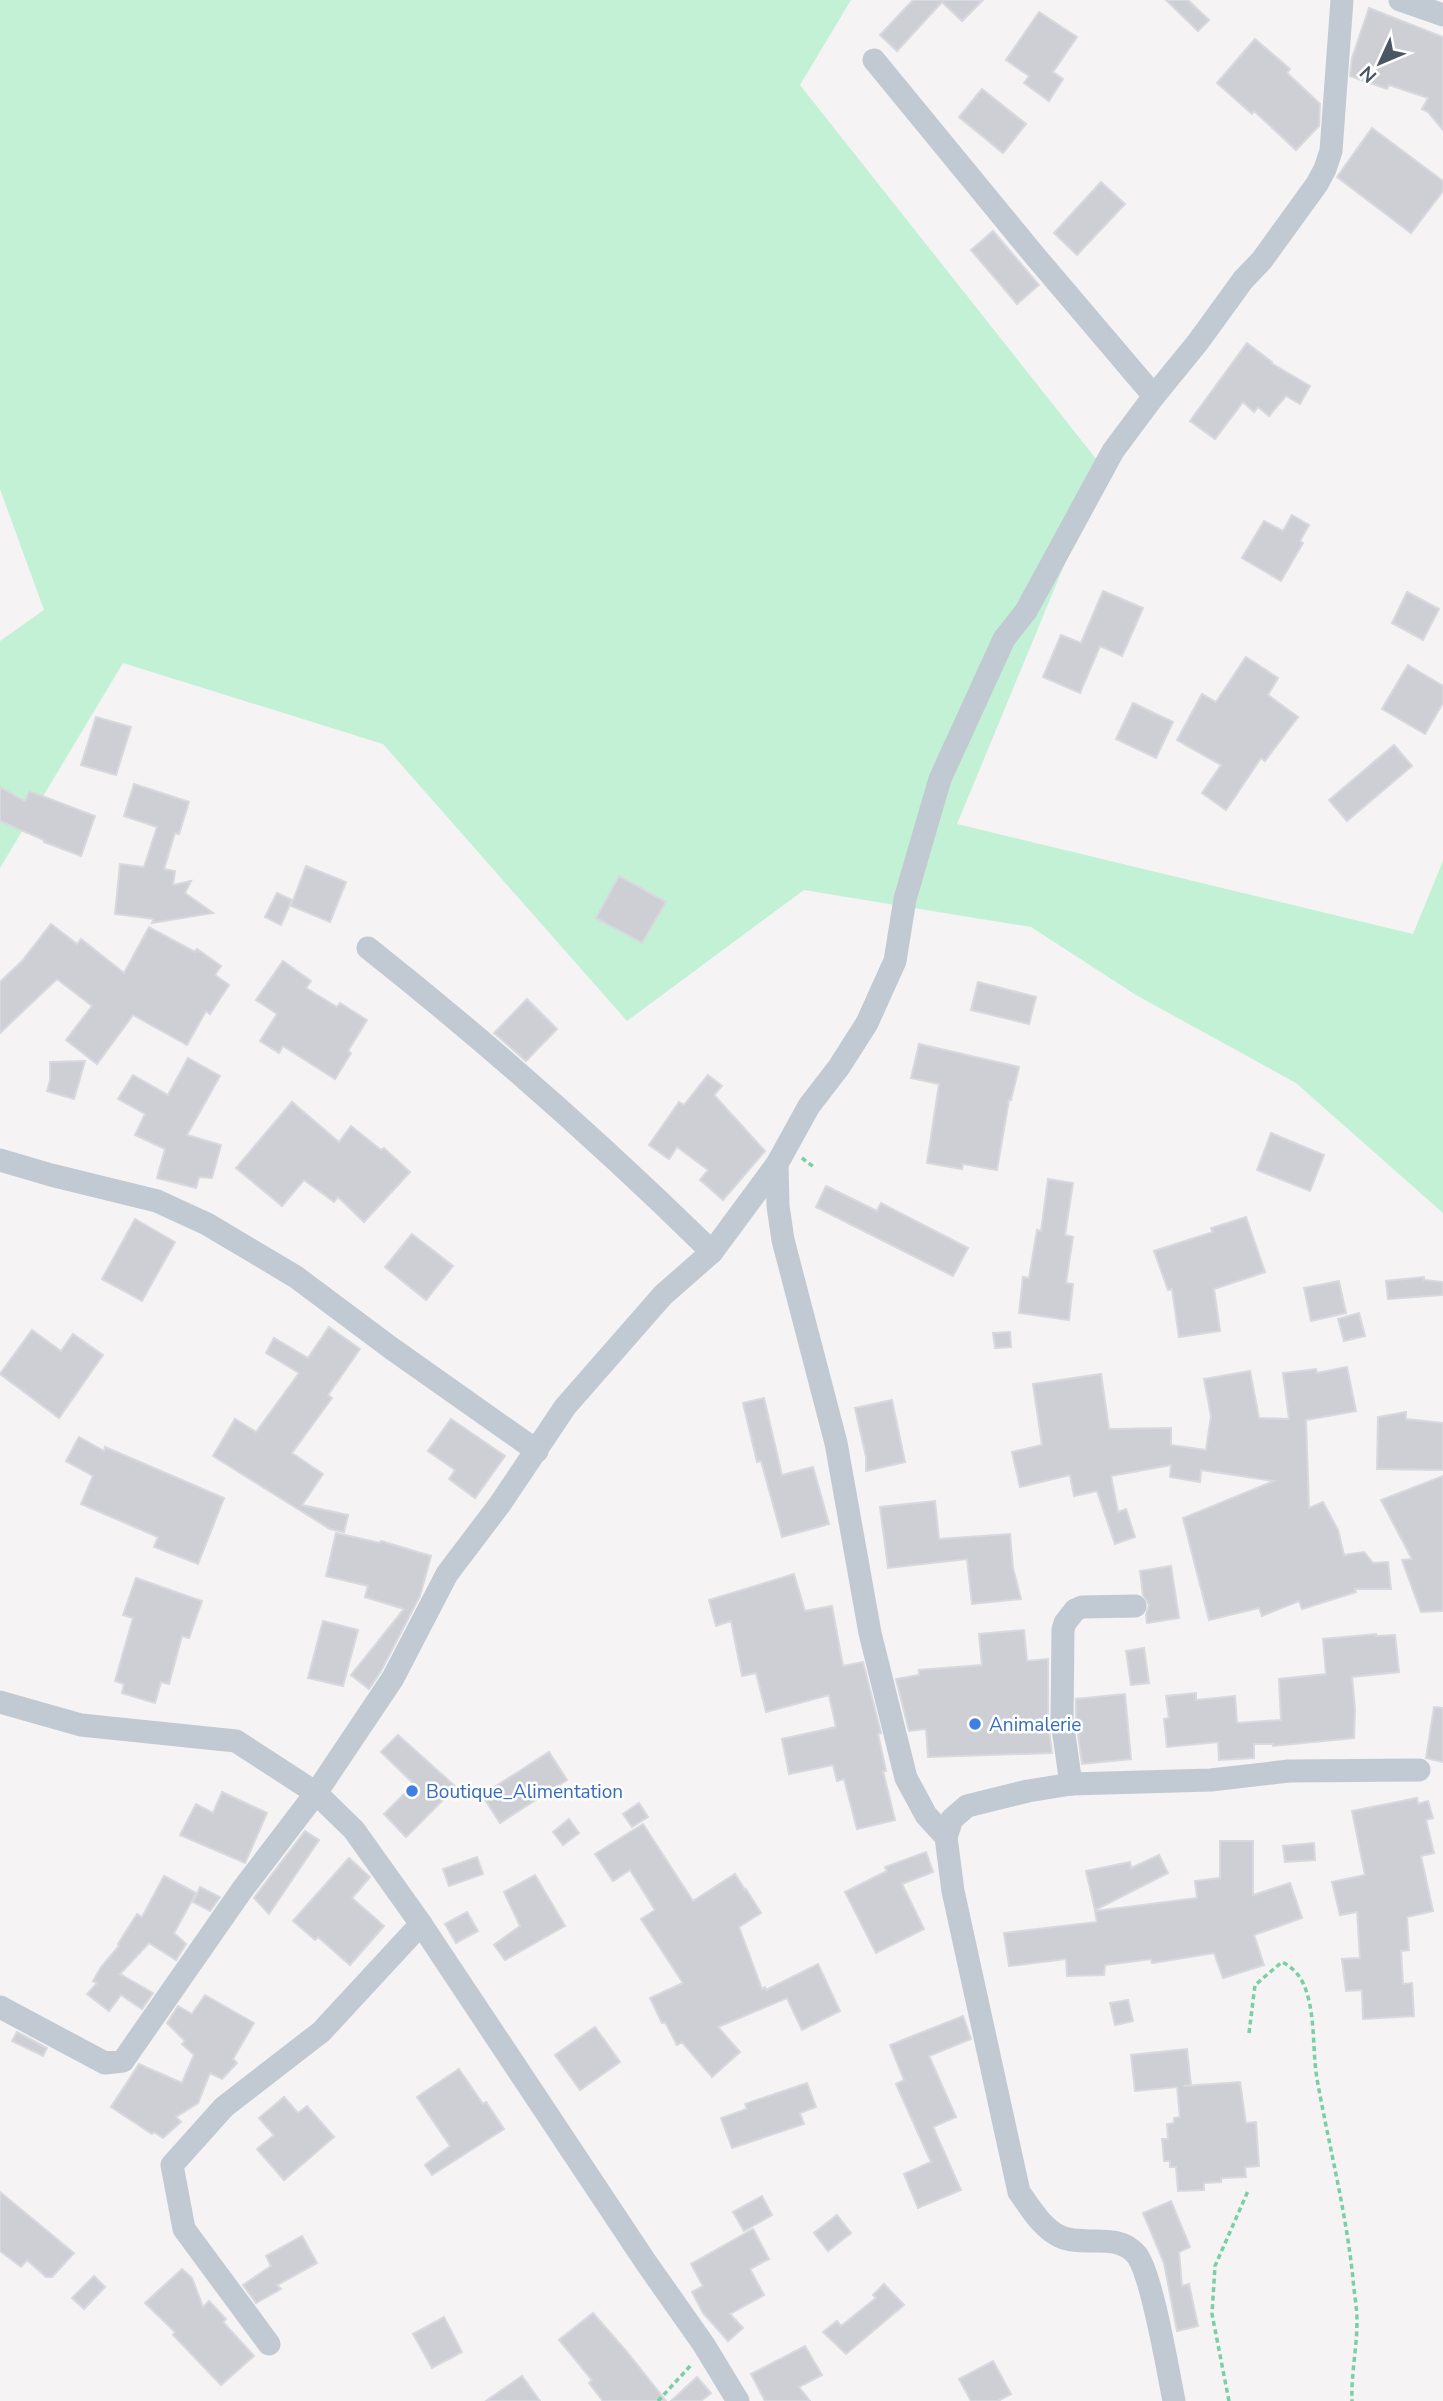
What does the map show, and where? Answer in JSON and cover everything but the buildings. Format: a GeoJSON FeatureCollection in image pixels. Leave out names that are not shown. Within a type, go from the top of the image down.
{"type":"FeatureCollection","features":[{"type":"Feature","properties":{"kind":"street"},"geometry":{"type":"LineString","coordinates":[[0,2007],[105,2063],[123,2061],[256,1871],[316,1793],[393,1678],[447,1574],[537,1451],[565,1407],[663,1295],[712,1252],[777,1164],[809,1106],[839,1067],[867,1023],[895,961],[905,899],[940,779],[1004,639],[1026,611],[1113,451],[1243,280],[1262,260],[1325,169],[1331,151],[1342,0]]}},
{"type":"Feature","properties":{"kind":"street"},"geometry":{"type":"LineString","coordinates":[[1400,0],[1443,15]]}},
{"type":"Feature","properties":{"kind":"street"},"geometry":{"type":"LineString","coordinates":[[874,60],[1154,396]]}},
{"type":"Feature","properties":{"kind":"street"},"geometry":{"type":"LineString","coordinates":[[369,948],[420,989],[636,1178],[712,1252]]}},
{"type":"Feature","properties":{"kind":"street"},"geometry":{"type":"LineString","coordinates":[[0,1160],[157,1201],[207,1224],[296,1277],[537,1451]]}},
{"type":"Feature","properties":{"kind":"street"},"geometry":{"type":"LineString","coordinates":[[777,1164],[778,1206],[783,1240],[836,1443],[870,1633],[906,1778],[926,1815],[946,1837]]}},
{"type":"Feature","properties":{"kind":"street"},"geometry":{"type":"LineString","coordinates":[[1071,1784],[1062,1721],[1065,1623],[1075,1610],[1082,1607],[1135,1606]]}},
{"type":"Feature","properties":{"kind":"street"},"geometry":{"type":"LineString","coordinates":[[0,1702],[81,1725],[236,1741],[316,1793],[355,1830],[421,1924],[629,2238],[704,2345],[738,2401]]}},
{"type":"Feature","properties":{"kind":"street"},"geometry":{"type":"LineString","coordinates":[[1174,2401],[1147,2280],[1137,2255],[1121,2243],[1059,2237],[1037,2218],[1019,2192],[953,1891],[946,1837],[952,1819],[967,1807],[1028,1791],[1071,1784],[1211,1780],[1289,1771],[1419,1770]]}},
{"type":"Feature","properties":{"kind":"street"},"geometry":{"type":"LineString","coordinates":[[269,2344],[184,2229],[172,2165],[224,2107],[321,2032],[421,1924]]}},
{"type":"Feature","properties":{"kind":"path"},"geometry":{"type":"LineString","coordinates":[[1249,2033],[1255,1985],[1282,1962],[1293,1968],[1303,1984],[1310,2007],[1318,2083],[1343,2206],[1351,2261],[1357,2322],[1352,2401]]}},
{"type":"Feature","properties":{"kind":"path"},"geometry":{"type":"LineString","coordinates":[[1229,2401],[1212,2314],[1215,2266],[1248,2190]]}},
{"type":"Feature","properties":{"kind":"path"},"geometry":{"type":"LineString","coordinates":[[658,2401],[697,2358],[704,2345]]}},
{"type":"Feature","properties":{"kind":"green space"},"geometry":{"type":"Polygon","coordinates":[[[0,0],[851,0],[800,85],[1104,469],[957,824],[1413,934],[1443,861],[1443,1213],[1296,1083],[1136,995],[1031,927],[804,890],[627,1021],[383,744],[123,663],[0,868],[0,641],[44,610],[0,489],[0,0]]]}},
{"type":"Feature","properties":{"kind":"place","name":"Animalerie"},"geometry":{"type":"Point","coordinates":[975,1724]}},
{"type":"Feature","properties":{"kind":"place","name":"Boutique_Alimentation"},"geometry":{"type":"Point","coordinates":[412,1791]}}]}
